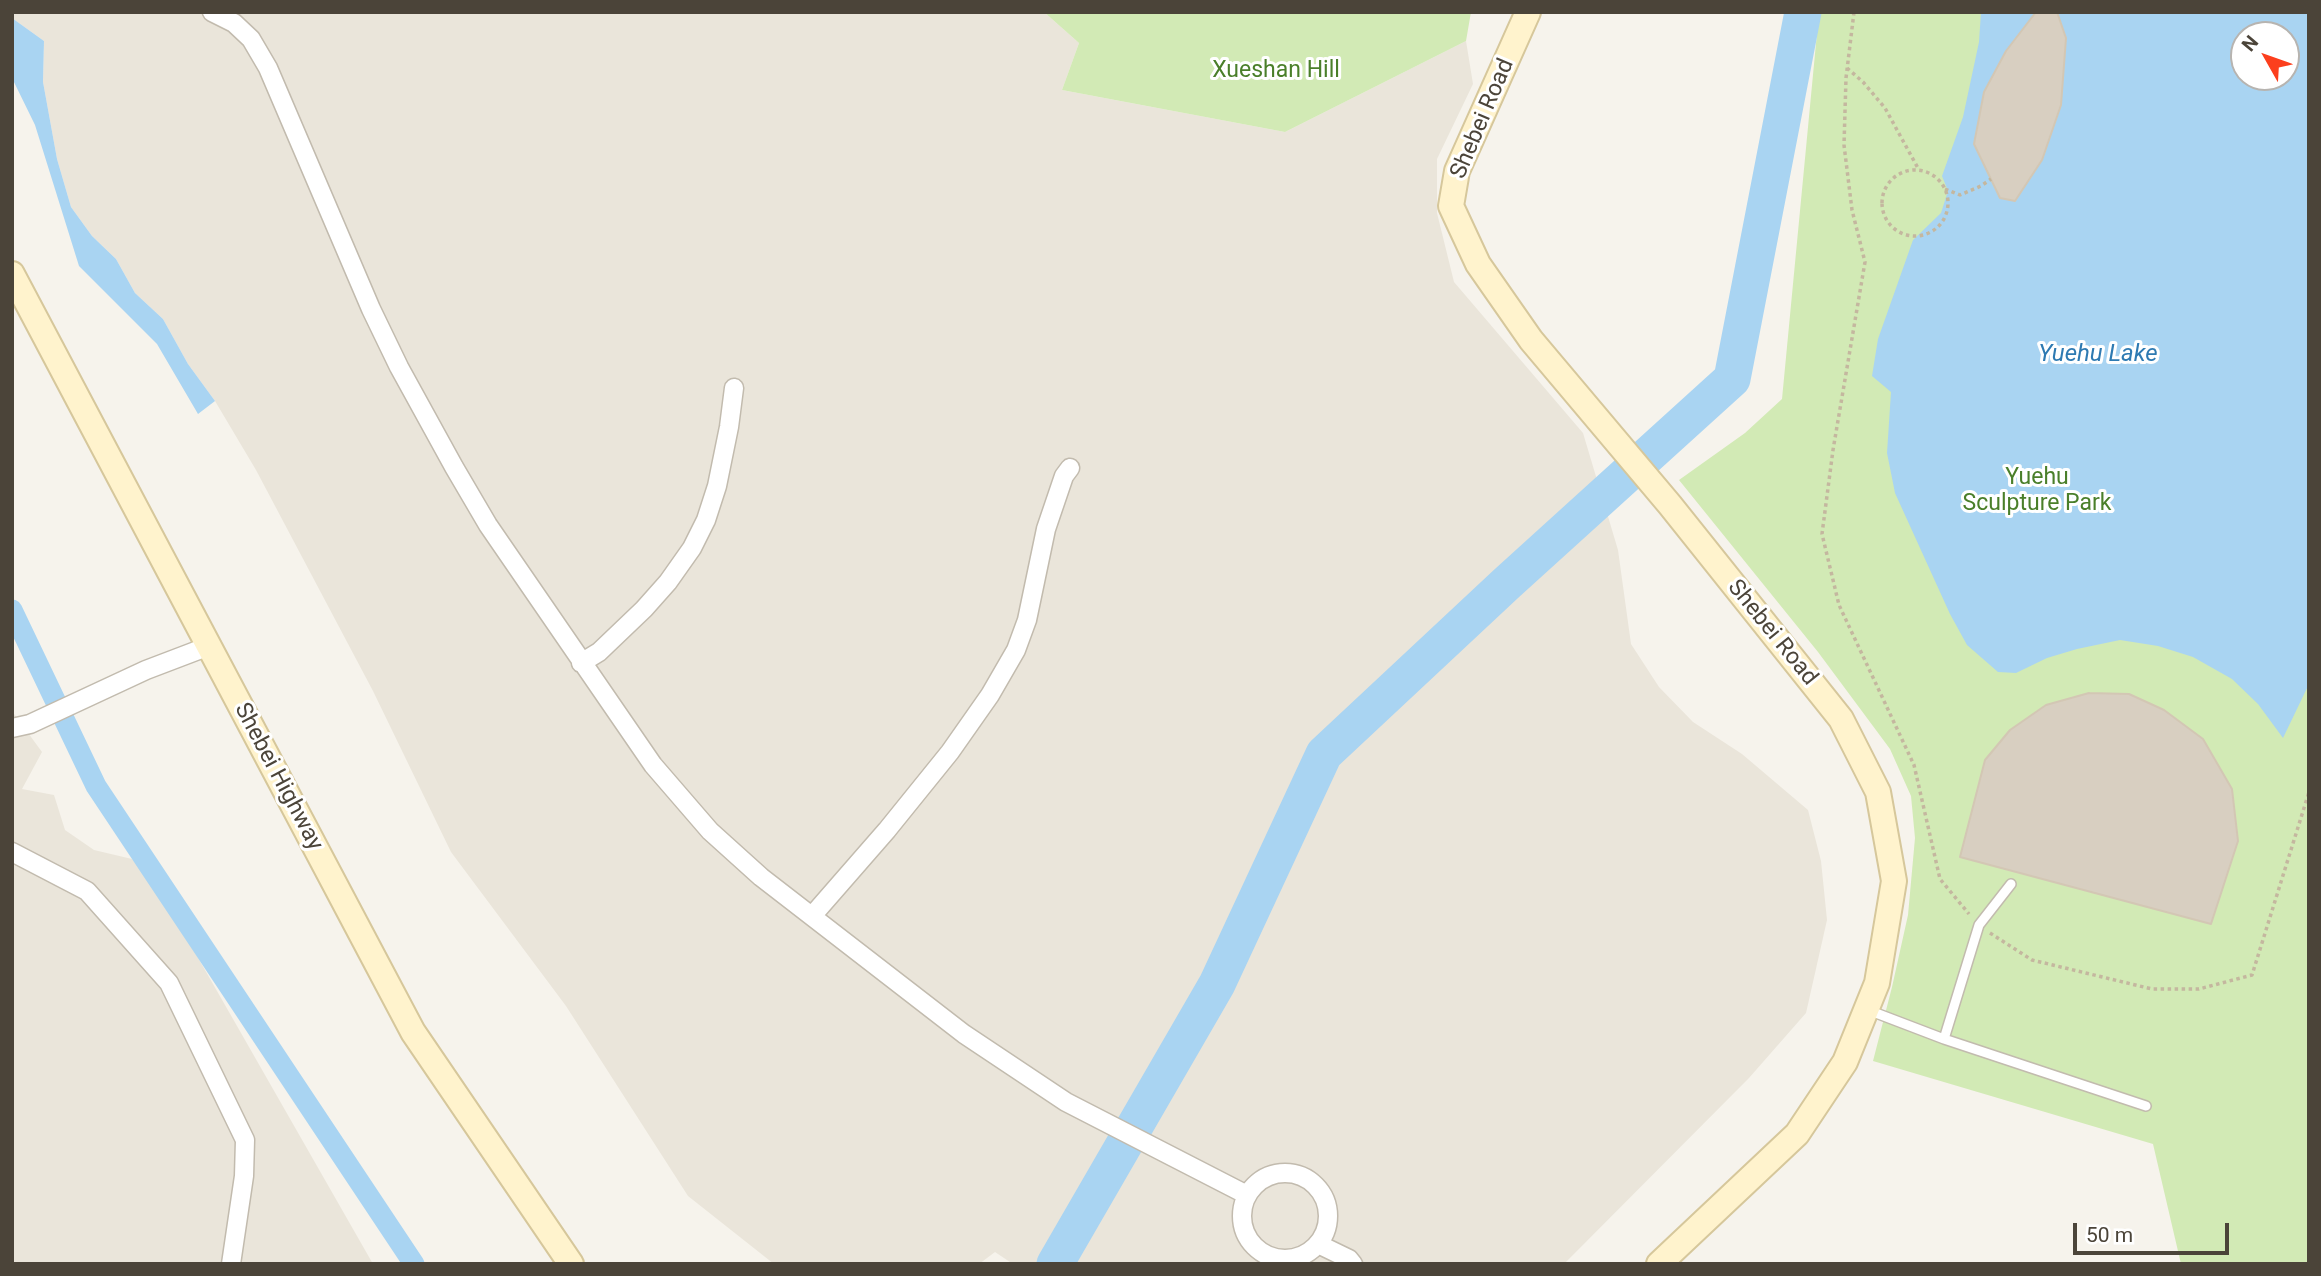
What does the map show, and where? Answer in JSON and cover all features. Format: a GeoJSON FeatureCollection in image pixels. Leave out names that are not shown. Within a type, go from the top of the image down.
{"type":"FeatureCollection","features":[{"type":"Feature","properties":{"kind":"main road","name":"Shebei Road"},"geometry":{"type":"LineString","coordinates":[[1528,12],[1457,172],[1451,206],[1478,264],[1531,340],[1670,505],[1841,719],[1878,792],[1894,881],[1877,983],[1845,1062],[1797,1134],[1660,1264]]}},
{"type":"Feature","properties":{"kind":"main road","name":"Shebei Highway"},"geometry":{"type":"LineString","coordinates":[[12,274],[414,1032],[571,1264]]}},
{"type":"Feature","properties":{"kind":"street"},"geometry":{"type":"LineString","coordinates":[[212,12],[234,23],[251,39],[268,68],[371,309],[399,366],[488,525],[653,765],[710,831],[761,877],[964,1034],[1066,1101],[1247,1195]]}},
{"type":"Feature","properties":{"kind":"street"},"geometry":{"type":"LineString","coordinates":[[581,663],[599,652],[620,633],[668,582],[692,548],[706,520],[717,486],[734,388]]}},
{"type":"Feature","properties":{"kind":"street"},"geometry":{"type":"LineString","coordinates":[[812,916],[950,752],[990,695],[1016,650],[1027,620],[1046,528],[1064,476],[1070,468]]}},
{"type":"Feature","properties":{"kind":"street"},"geometry":{"type":"LineString","coordinates":[[21,726],[146,670],[209,646]]}},
{"type":"Feature","properties":{"kind":"street"},"geometry":{"type":"LineString","coordinates":[[12,852],[87,891],[169,983],[245,1140],[244,1177],[231,1264]]}},
{"type":"Feature","properties":{"kind":"street"},"geometry":{"type":"LineString","coordinates":[[1279,1173],[1301,1176],[1322,1193],[1328,1213],[1326,1229],[1318,1244],[1303,1256],[1290,1259],[1270,1257],[1254,1246],[1244,1231],[1241,1215],[1247,1195],[1259,1181],[1279,1173]]}},
{"type":"Feature","properties":{"kind":"street"},"geometry":{"type":"LineString","coordinates":[[1318,1244],[1349,1259],[1353,1264]]}},
{"type":"Feature","properties":{"kind":"lane"},"geometry":{"type":"LineString","coordinates":[[1944,1039],[1979,925],[2011,884]]}},
{"type":"Feature","properties":{"kind":"lane"},"geometry":{"type":"LineString","coordinates":[[1866,1010],[1944,1039],[2146,1106]]}},
{"type":"Feature","properties":{"kind":"path"},"geometry":{"type":"LineString","coordinates":[[1854,12],[1847,68],[1844,145],[1852,211],[1865,262],[1833,450],[1822,534],[1839,605],[1914,765],[1940,879],[1979,925],[2032,960],[2152,989],[2199,989],[2252,975],[2309,792]]}},
{"type":"Feature","properties":{"kind":"path"},"geometry":{"type":"LineString","coordinates":[[1847,68],[1885,108],[1919,170]]}},
{"type":"Feature","properties":{"kind":"path"},"geometry":{"type":"LineString","coordinates":[[1945,188],[1947,210],[1936,229],[1915,236],[1904,234],[1887,221],[1882,201],[1885,190],[1899,174],[1919,170],[1930,173],[1945,188],[1960,195],[1981,187],[1991,178]]}},
{"type":"Feature","properties":{"kind":"shaded area"},"geometry":{"type":"Polygon","coordinates":[[[12,12],[1044,12],[1079,43],[1062,90],[1285,132],[1466,41],[1473,84],[1437,159],[1437,213],[1454,282],[1583,433],[1618,550],[1631,644],[1659,687],[1693,722],[1742,754],[1808,810],[1821,861],[1827,920],[1806,1013],[1749,1078],[1564,1264],[1013,1264],[995,1252],[979,1264],[774,1264],[688,1196],[566,1006],[451,852],[373,691],[256,470],[215,401],[188,364],[163,319],[135,293],[116,259],[92,236],[71,207],[57,159],[43,82],[44,41],[12,18],[12,12]]]}},
{"type":"Feature","properties":{"kind":"shaded area"},"geometry":{"type":"Polygon","coordinates":[[[12,711],[42,752],[22,789],[54,795],[65,830],[94,850],[132,859],[161,893],[373,1264],[12,1264],[12,711]]]}},
{"type":"Feature","properties":{"kind":"green space","name":"Xueshan Hill"},"geometry":{"type":"Polygon","coordinates":[[[1044,12],[1471,12],[1466,41],[1285,132],[1062,90],[1079,43],[1044,12]]]}},
{"type":"Feature","properties":{"kind":"green space","name":"Yuehu Sculpture Park"},"geometry":{"type":"Polygon","coordinates":[[[1819,12],[2309,12],[2309,1264],[2181,1264],[2153,1144],[1873,1061],[1908,915],[1915,838],[1911,796],[1890,749],[1818,652],[1679,480],[1745,433],[1782,399],[1819,12]]]}},
{"type":"Feature","properties":{"kind":"water","name":"Yuehu Lake"},"geometry":{"type":"Polygon","coordinates":[[[1981,12],[2309,12],[2309,684],[2283,738],[2258,704],[2232,679],[2193,657],[2158,646],[2120,640],[2047,658],[2016,673],[1998,672],[1967,645],[1950,614],[1895,493],[1887,453],[1891,392],[1872,376],[1878,339],[1913,240],[1941,213],[1948,191],[1942,176],[1963,117],[1979,42],[1981,12]]]}},
{"type":"Feature","properties":{"kind":"water"},"geometry":{"type":"Polygon","coordinates":[[[12,18],[44,41],[43,82],[57,159],[71,207],[92,236],[116,259],[135,293],[163,319],[188,364],[215,401],[198,414],[157,344],[79,266],[35,125],[12,78],[12,18]]]}},
{"type":"Feature","properties":{"kind":"building"},"geometry":{"type":"Polygon","coordinates":[[[2036,12],[2057,12],[2066,38],[2061,105],[2042,160],[2015,201],[2000,198],[1974,144],[1984,92],[2006,51],[2036,12]]]}},
{"type":"Feature","properties":{"kind":"building"},"geometry":{"type":"Polygon","coordinates":[[[2089,693],[2129,694],[2164,710],[2203,739],[2232,789],[2238,841],[2211,924],[1960,857],[1985,760],[2010,730],[2046,705],[2089,693]]]}},
{"type":"Feature","properties":{"kind":"waterway"},"geometry":{"type":"LineString","coordinates":[[1055,1264],[1217,984],[1324,754],[1732,379],[1803,12]]}},
{"type":"Feature","properties":{"kind":"waterway"},"geometry":{"type":"LineString","coordinates":[[12,610],[96,786],[414,1264]]}}]}
